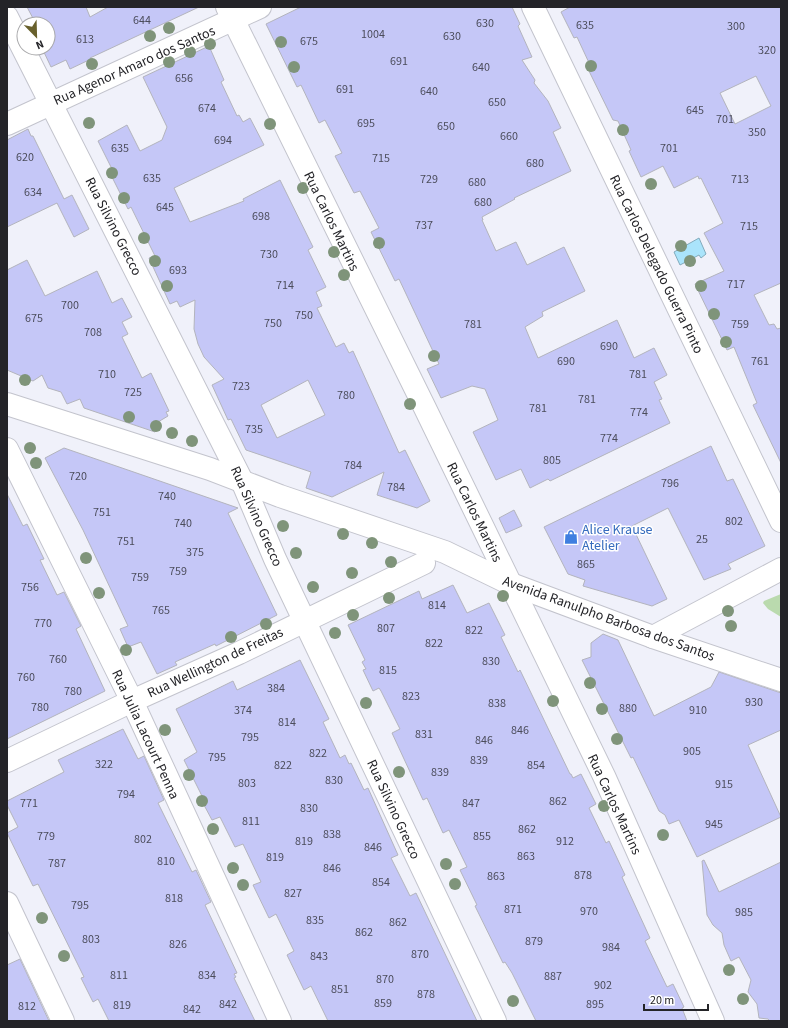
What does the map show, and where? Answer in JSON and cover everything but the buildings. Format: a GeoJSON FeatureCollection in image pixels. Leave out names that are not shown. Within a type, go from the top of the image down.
{"type":"FeatureCollection","features":[{"type":"Feature","properties":{"kind":"street","name":"Rua Agenor Amaro dos Santos"},"geometry":{"type":"LineString","coordinates":[[7,124],[230,14],[260,7]]}},
{"type":"Feature","properties":{"kind":"street","name":"Rua Carlos Delegado Guerra Pinto"},"geometry":{"type":"LineString","coordinates":[[533,7],[781,521]]}},
{"type":"Feature","properties":{"kind":"street","name":"Rua Carlos Martins"},"geometry":{"type":"LineString","coordinates":[[230,14],[604,776],[713,1021]]}},
{"type":"Feature","properties":{"kind":"street","name":"Rua Silvino Grecco"},"geometry":{"type":"LineString","coordinates":[[7,17],[52,102],[242,481],[269,546],[495,1021]]}},
{"type":"Feature","properties":{"kind":"street","name":"Avenida Ranulpho Barbosa dos Santos"},"geometry":{"type":"LineString","coordinates":[[7,404],[210,469],[280,496],[445,552],[511,584],[653,637],[781,680]]}},
{"type":"Feature","properties":{"kind":"street","name":"Rua Julia Lacourt Penna"},"geometry":{"type":"LineString","coordinates":[[7,449],[132,701],[280,1021]]}},
{"type":"Feature","properties":{"kind":"street","name":"Rua Wellington de Freitas"},"geometry":{"type":"LineString","coordinates":[[7,761],[132,701],[239,653],[304,620],[424,563]]}},
{"type":"Feature","properties":{"kind":"street"},"geometry":{"type":"LineString","coordinates":[[653,637],[781,569]]}},
{"type":"Feature","properties":{"kind":"street"},"geometry":{"type":"LineString","coordinates":[[7,903],[63,1021]]}},
{"type":"Feature","properties":{"kind":"green space"},"geometry":{"type":"Polygon","coordinates":[[[781,594],[781,617],[768,609],[763,603],[764,601],[781,594]]]}},
{"type":"Feature","properties":{"kind":"water"},"geometry":{"type":"Polygon","coordinates":[[[699,238],[706,254],[701,258],[699,255],[680,265],[674,252],[699,238]]]}},
{"type":"Feature","properties":{"kind":"place","name":"Alice Krause Atelier"},"geometry":{"type":"Point","coordinates":[571,537]}}]}
